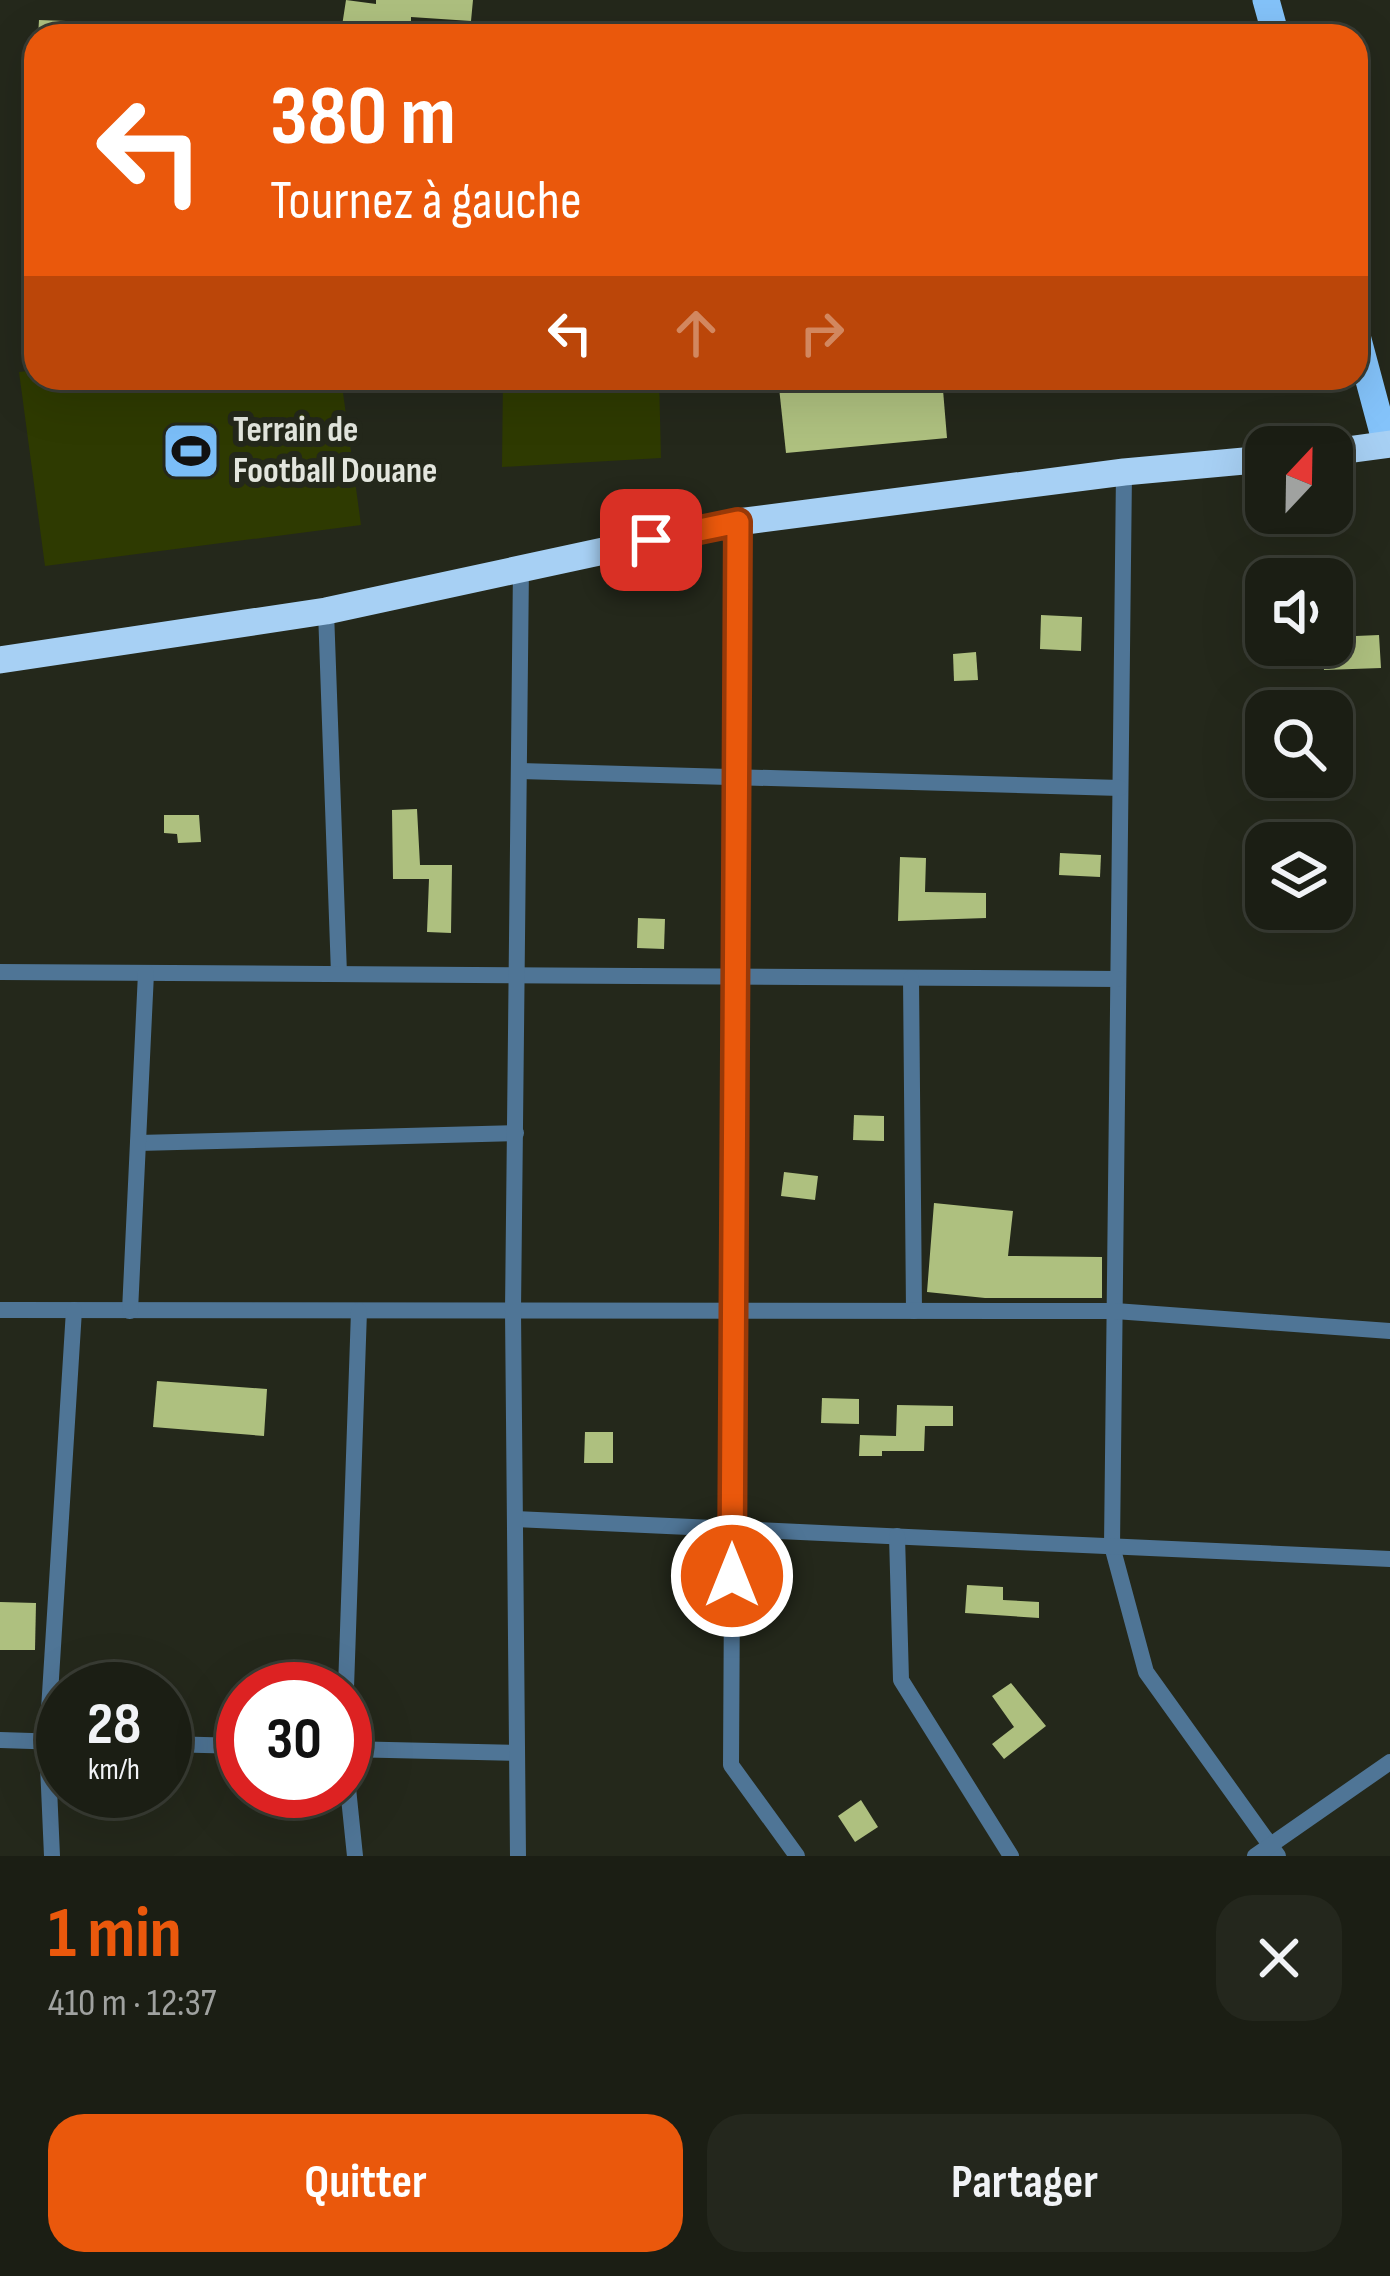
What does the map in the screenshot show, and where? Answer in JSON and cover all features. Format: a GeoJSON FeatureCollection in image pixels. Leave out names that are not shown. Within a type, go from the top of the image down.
{"type":"FeatureCollection","features":[{"type":"Feature","properties":{"kind":"highway"},"geometry":{"type":"LineString","coordinates":[[1353,449],[1388,444]]}},
{"type":"Feature","properties":{"kind":"highway"},"geometry":{"type":"LineString","coordinates":[[0,661],[326,611],[738,522],[1245,461]]}},
{"type":"Feature","properties":{"kind":"main road"},"geometry":{"type":"LineString","coordinates":[[1368,374],[1388,444]]}},
{"type":"Feature","properties":{"kind":"street"},"geometry":{"type":"LineString","coordinates":[[1124,472],[1112,1546],[1146,1672],[1268,1853],[1390,1762]]}},
{"type":"Feature","properties":{"kind":"street"},"geometry":{"type":"LineString","coordinates":[[738,522],[731,1765],[797,1856]]}},
{"type":"Feature","properties":{"kind":"street"},"geometry":{"type":"LineString","coordinates":[[518,1856],[513,1311],[521,567]]}},
{"type":"Feature","properties":{"kind":"street"},"geometry":{"type":"LineString","coordinates":[[326,611],[339,974]]}},
{"type":"Feature","properties":{"kind":"street"},"geometry":{"type":"LineString","coordinates":[[520,771],[1120,788]]}},
{"type":"Feature","properties":{"kind":"street"},"geometry":{"type":"LineString","coordinates":[[0,972],[1118,979]]}},
{"type":"Feature","properties":{"kind":"street"},"geometry":{"type":"LineString","coordinates":[[130,1311],[146,973]]}},
{"type":"Feature","properties":{"kind":"street"},"geometry":{"type":"LineString","coordinates":[[911,978],[914,1311]]}},
{"type":"Feature","properties":{"kind":"street"},"geometry":{"type":"LineString","coordinates":[[138,1143],[516,1133]]}},
{"type":"Feature","properties":{"kind":"street"},"geometry":{"type":"LineString","coordinates":[[0,1310],[1115,1311],[1390,1331]]}},
{"type":"Feature","properties":{"kind":"street"},"geometry":{"type":"LineString","coordinates":[[59,1662],[74,1310]]}},
{"type":"Feature","properties":{"kind":"street"},"geometry":{"type":"LineString","coordinates":[[347,1662],[359,1311]]}},
{"type":"Feature","properties":{"kind":"street"},"geometry":{"type":"LineString","coordinates":[[515,1519],[1390,1559]]}},
{"type":"Feature","properties":{"kind":"street"},"geometry":{"type":"LineString","coordinates":[[897,1536],[901,1680],[1011,1856]]}},
{"type":"Feature","properties":{"kind":"street"},"geometry":{"type":"LineString","coordinates":[[0,1740],[36,1741]]}},
{"type":"Feature","properties":{"kind":"street"},"geometry":{"type":"LineString","coordinates":[[372,1750],[516,1753]]}},
{"type":"Feature","properties":{"kind":"street"},"geometry":{"type":"LineString","coordinates":[[52,1856],[53,1818]]}},
{"type":"Feature","properties":{"kind":"street"},"geometry":{"type":"LineString","coordinates":[[351,1818],[355,1856]]}},
{"type":"Feature","properties":{"kind":"green space","name":"Terrain de Football Douane"},"geometry":{"type":"Polygon","coordinates":[[[24,371],[24,390],[343,390],[361,525],[45,566],[19,372],[24,371]]]}},
{"type":"Feature","properties":{"kind":"green space"},"geometry":{"type":"Polygon","coordinates":[[[503,390],[659,390],[661,458],[502,467],[503,390]]]}},
{"type":"Feature","properties":{"kind":"building"},"geometry":{"type":"Polygon","coordinates":[[[346,0],[376,4],[376,0],[473,0],[471,21],[411,17],[411,24],[342,24],[346,0]]]}},
{"type":"Feature","properties":{"kind":"building"},"geometry":{"type":"Polygon","coordinates":[[[39,20],[93,22],[93,24],[39,24],[39,20]]]}},
{"type":"Feature","properties":{"kind":"building"},"geometry":{"type":"Polygon","coordinates":[[[779,390],[943,390],[947,438],[786,453],[779,390]]]}},
{"type":"Feature","properties":{"kind":"building"},"geometry":{"type":"Polygon","coordinates":[[[1041,615],[1082,617],[1081,651],[1040,649],[1041,615]]]}},
{"type":"Feature","properties":{"kind":"building"},"geometry":{"type":"Polygon","coordinates":[[[1379,635],[1381,668],[1324,670],[1324,666],[1353,666],[1353,636],[1379,635]]]}},
{"type":"Feature","properties":{"kind":"building"},"geometry":{"type":"Polygon","coordinates":[[[976,652],[978,680],[954,681],[953,654],[976,652]]]}},
{"type":"Feature","properties":{"kind":"building"},"geometry":{"type":"Polygon","coordinates":[[[417,809],[420,865],[452,865],[451,933],[427,932],[429,879],[393,879],[392,810],[417,809]]]}},
{"type":"Feature","properties":{"kind":"building"},"geometry":{"type":"Polygon","coordinates":[[[164,815],[199,815],[201,842],[178,843],[177,834],[164,833],[164,815]]]}},
{"type":"Feature","properties":{"kind":"building"},"geometry":{"type":"Polygon","coordinates":[[[1060,853],[1101,855],[1100,877],[1059,875],[1060,853]]]}},
{"type":"Feature","properties":{"kind":"building"},"geometry":{"type":"Polygon","coordinates":[[[900,857],[926,858],[925,892],[986,893],[986,918],[898,921],[900,857]]]}},
{"type":"Feature","properties":{"kind":"building"},"geometry":{"type":"Polygon","coordinates":[[[638,918],[665,919],[664,949],[637,948],[638,918]]]}},
{"type":"Feature","properties":{"kind":"building"},"geometry":{"type":"Polygon","coordinates":[[[854,1115],[884,1116],[884,1141],[853,1140],[854,1115]]]}},
{"type":"Feature","properties":{"kind":"building"},"geometry":{"type":"Polygon","coordinates":[[[784,1172],[818,1176],[815,1200],[781,1196],[784,1172]]]}},
{"type":"Feature","properties":{"kind":"building"},"geometry":{"type":"Polygon","coordinates":[[[934,1203],[1013,1211],[1008,1256],[1102,1257],[1102,1298],[985,1298],[927,1292],[934,1203]]]}},
{"type":"Feature","properties":{"kind":"building"},"geometry":{"type":"Polygon","coordinates":[[[157,1381],[267,1389],[264,1436],[153,1427],[157,1381]]]}},
{"type":"Feature","properties":{"kind":"building"},"geometry":{"type":"Polygon","coordinates":[[[822,1398],[859,1399],[859,1424],[821,1423],[822,1398]]]}},
{"type":"Feature","properties":{"kind":"building"},"geometry":{"type":"Polygon","coordinates":[[[897,1405],[953,1406],[953,1426],[925,1426],[924,1451],[859,1456],[860,1435],[896,1436],[897,1405]]]}},
{"type":"Feature","properties":{"kind":"building"},"geometry":{"type":"Polygon","coordinates":[[[585,1432],[613,1432],[613,1463],[584,1463],[585,1432]]]}},
{"type":"Feature","properties":{"kind":"building"},"geometry":{"type":"Polygon","coordinates":[[[753,1574],[784,1575],[783,1601],[752,1600],[753,1574]]]}},
{"type":"Feature","properties":{"kind":"building"},"geometry":{"type":"Polygon","coordinates":[[[967,1585],[1003,1587],[1003,1600],[1039,1602],[1039,1618],[965,1613],[967,1585]]]}},
{"type":"Feature","properties":{"kind":"building"},"geometry":{"type":"Polygon","coordinates":[[[0,1602],[36,1603],[35,1650],[0,1650],[0,1602]]]}},
{"type":"Feature","properties":{"kind":"building"},"geometry":{"type":"Polygon","coordinates":[[[1011,1683],[1046,1726],[1004,1759],[992,1744],[1014,1727],[992,1696],[1011,1683]]]}},
{"type":"Feature","properties":{"kind":"building"},"geometry":{"type":"Polygon","coordinates":[[[861,1800],[878,1827],[855,1842],[838,1816],[861,1800]]]}},
{"type":"Feature","properties":{"kind":"place","name":"Terrain de Football Douane"},"geometry":{"type":"Point","coordinates":[191,451]}},
{"type":"Feature","properties":{"kind":"route"},"geometry":{"type":"LineString","coordinates":[[651,540],[738,522],[732,1576]]}}]}
